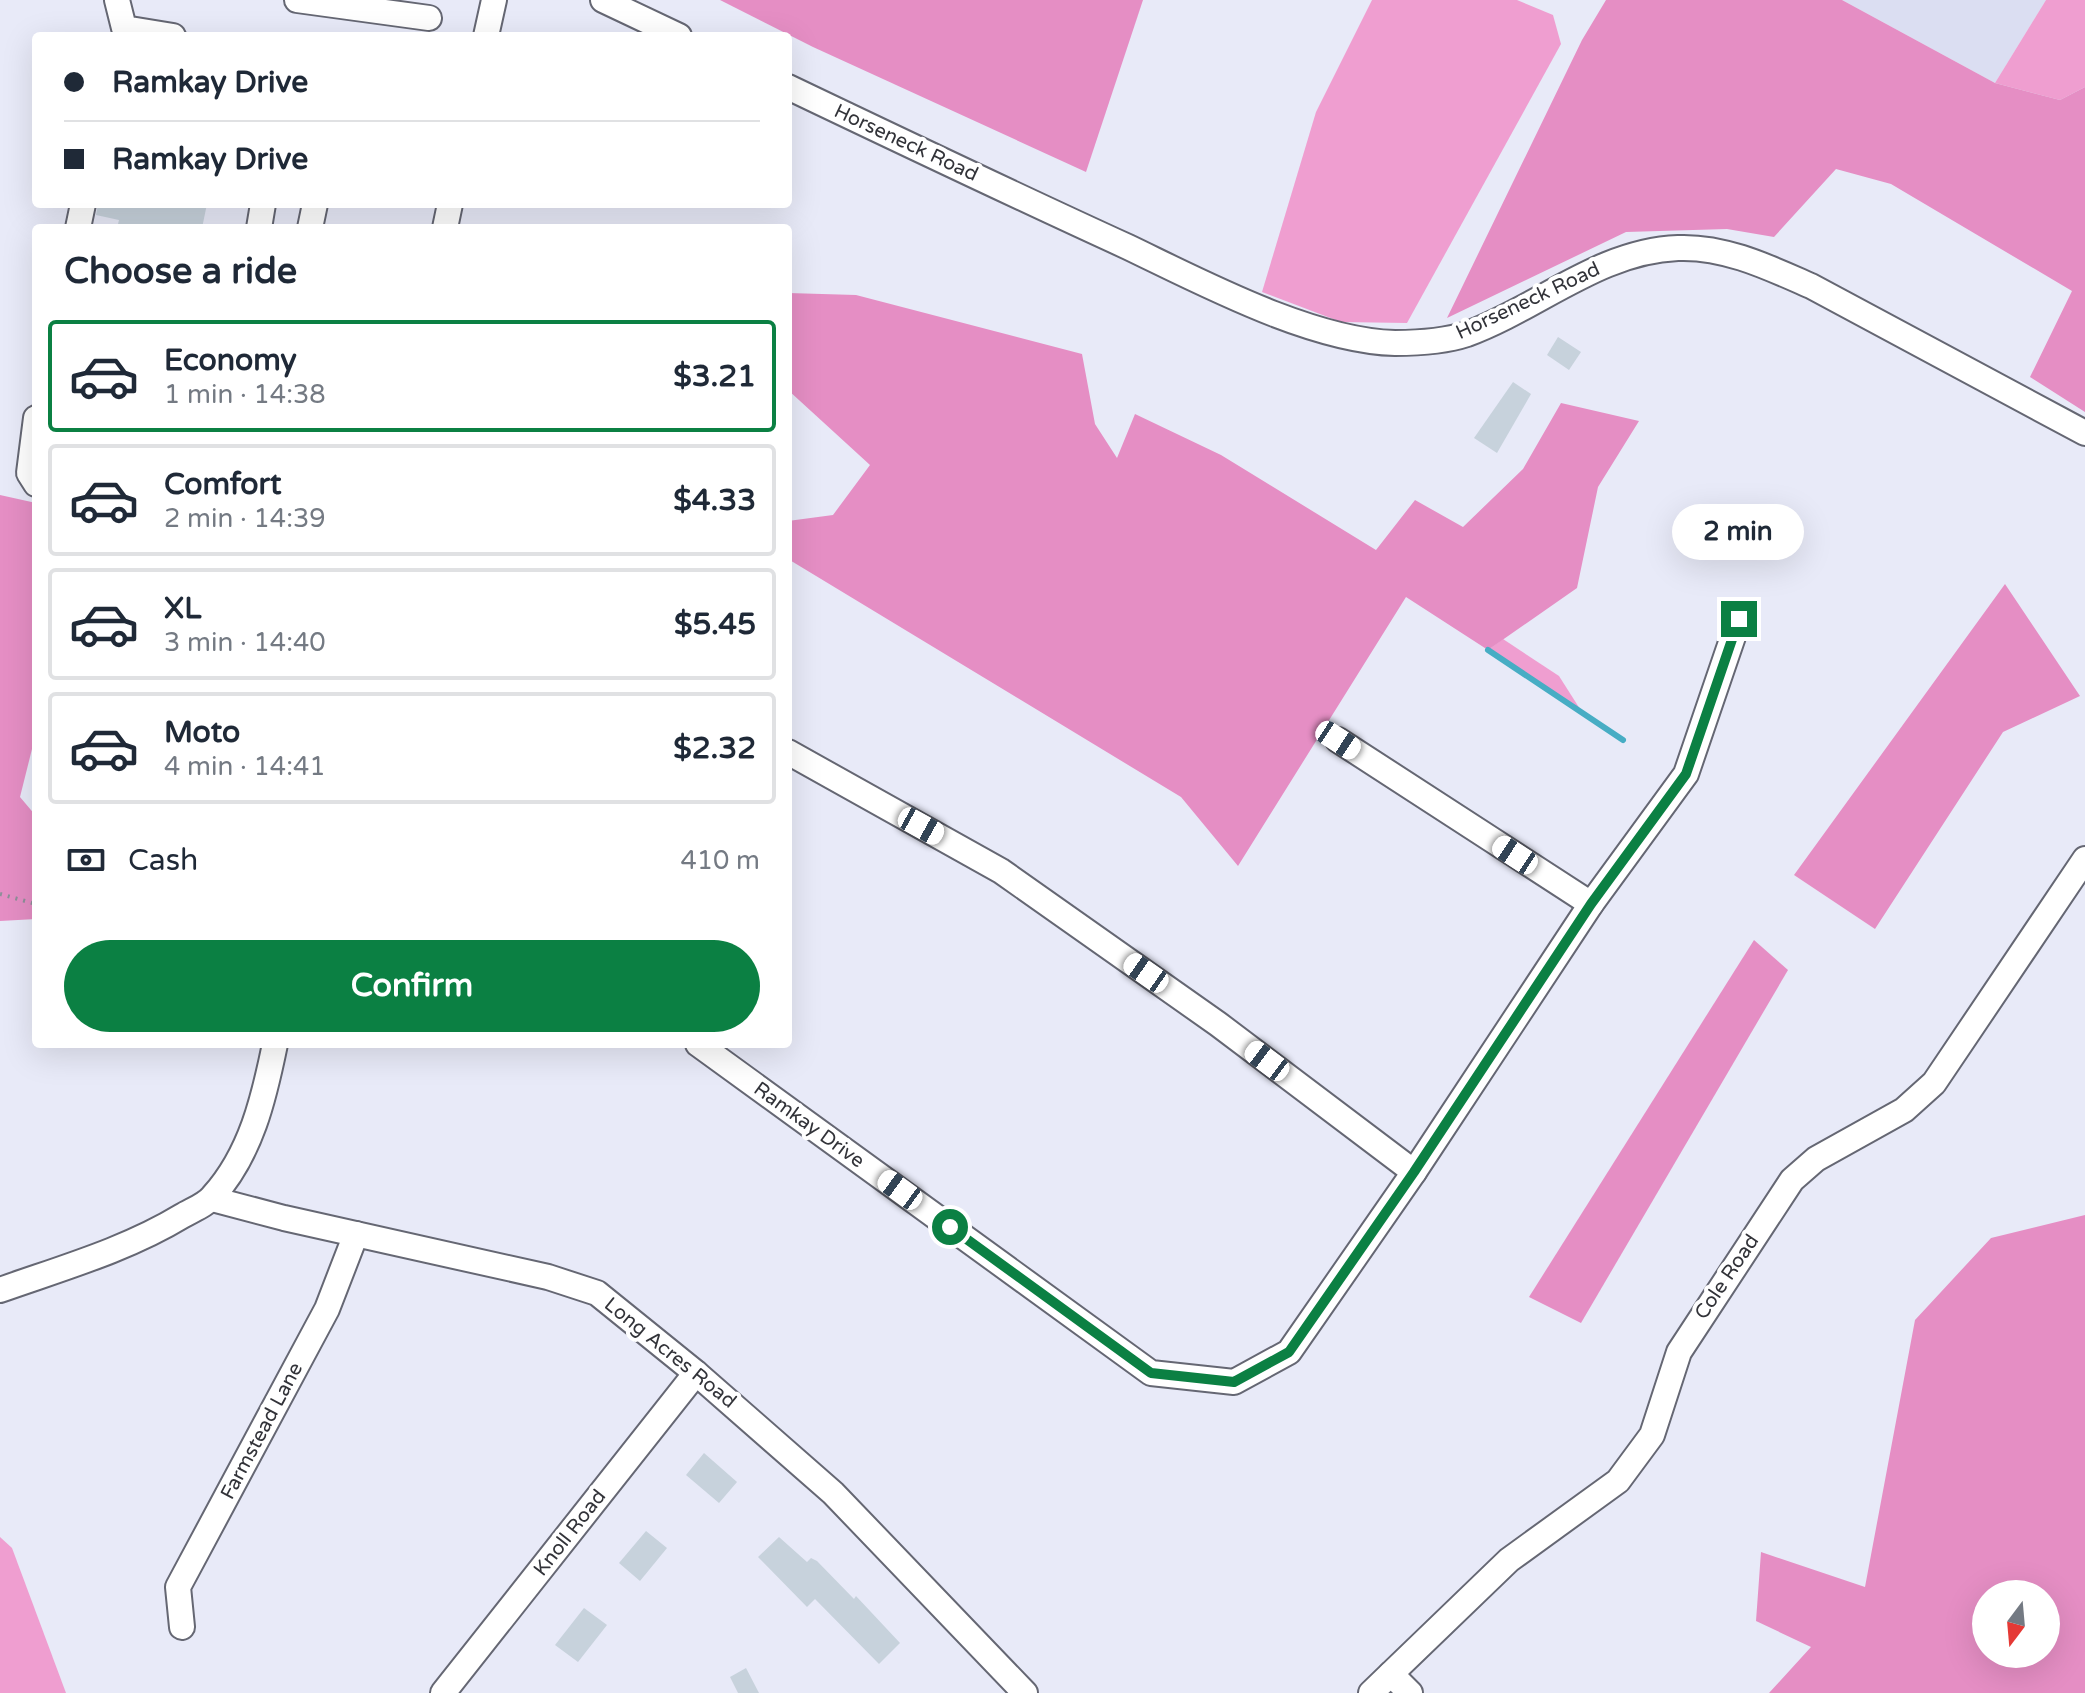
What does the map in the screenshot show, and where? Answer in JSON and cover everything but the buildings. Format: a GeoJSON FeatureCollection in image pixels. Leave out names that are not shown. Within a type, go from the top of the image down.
{"type":"FeatureCollection","features":[{"type":"Feature","properties":{"kind":"street"},"geometry":{"type":"LineString","coordinates":[[117,0],[123,32]]}},
{"type":"Feature","properties":{"kind":"street"},"geometry":{"type":"LineString","coordinates":[[297,0],[429,18]]}},
{"type":"Feature","properties":{"kind":"street"},"geometry":{"type":"LineString","coordinates":[[487,32],[494,0]]}},
{"type":"Feature","properties":{"kind":"street"},"geometry":{"type":"LineString","coordinates":[[603,0],[671,32]]}},
{"type":"Feature","properties":{"kind":"street","name":"Horseneck Road"},"geometry":{"type":"LineString","coordinates":[[792,89],[1193,278],[1286,318],[1333,333],[1395,343],[1465,335],[1617,260],[1679,248],[1703,250],[1767,266],[1811,286],[2085,433]]}},
{"type":"Feature","properties":{"kind":"street"},"geometry":{"type":"LineString","coordinates":[[32,434],[29,473],[32,478]]}},
{"type":"Feature","properties":{"kind":"street","name":"Ramkay Drive"},"geometry":{"type":"LineString","coordinates":[[704,1048],[1151,1373],[1234,1382],[1289,1352],[1414,1172],[1591,904],[1686,774],[1739,619]]}},
{"type":"Feature","properties":{"kind":"street"},"geometry":{"type":"LineString","coordinates":[[1338,740],[1591,904]]}},
{"type":"Feature","properties":{"kind":"street"},"geometry":{"type":"LineString","coordinates":[[792,754],[1001,871],[1218,1024],[1414,1172]]}},
{"type":"Feature","properties":{"kind":"street","name":"Cole Road"},"geometry":{"type":"LineString","coordinates":[[1371,1693],[1509,1560],[1618,1481],[1632,1465],[1652,1435],[1679,1352],[1792,1180],[1816,1159],[1904,1110],[1934,1083],[2085,859]]}},
{"type":"Feature","properties":{"kind":"street"},"geometry":{"type":"LineString","coordinates":[[0,1290],[149,1236],[212,1199],[232,1171],[252,1131],[264,1097],[274,1048]]}},
{"type":"Feature","properties":{"kind":"street","name":"Long Acres Road"},"geometry":{"type":"LineString","coordinates":[[212,1199],[548,1277],[597,1293],[696,1373],[833,1493],[1025,1693]]}},
{"type":"Feature","properties":{"kind":"street","name":"Farmstead Lane"},"geometry":{"type":"LineString","coordinates":[[182,1627],[178,1587],[327,1309],[356,1234]]}},
{"type":"Feature","properties":{"kind":"street","name":"Knoll Road"},"geometry":{"type":"LineString","coordinates":[[443,1693],[696,1373]]}},
{"type":"Feature","properties":{"kind":"street"},"geometry":{"type":"LineString","coordinates":[[1391,1674],[1410,1693]]}},
{"type":"Feature","properties":{"kind":"path"},"geometry":{"type":"LineString","coordinates":[[0,894],[32,903]]}},
{"type":"Feature","properties":{"kind":"shaded area"},"geometry":{"type":"Polygon","coordinates":[[[720,0],[1143,0],[1086,172],[813,47],[792,36],[792,32],[783,32],[720,0]]]}},
{"type":"Feature","properties":{"kind":"shaded area"},"geometry":{"type":"Polygon","coordinates":[[[1372,0],[1517,0],[1553,15],[1561,44],[1407,323],[1341,322],[1262,292],[1316,112],[1372,0]]]}},
{"type":"Feature","properties":{"kind":"shaded area"},"geometry":{"type":"Polygon","coordinates":[[[1606,0],[1842,0],[1995,83],[2060,100],[2085,87],[2085,412],[2030,377],[2072,291],[1891,184],[1836,169],[1774,237],[1727,229],[1626,232],[1447,318],[1582,40],[1606,0]]]}},
{"type":"Feature","properties":{"kind":"shaded area"},"geometry":{"type":"Polygon","coordinates":[[[1842,0],[2046,0],[1995,83],[1842,0]]]}},
{"type":"Feature","properties":{"kind":"shaded area"},"geometry":{"type":"Polygon","coordinates":[[[2046,0],[2085,0],[2085,87],[2060,100],[1995,83],[2046,0]]]}},
{"type":"Feature","properties":{"kind":"shaded area"},"geometry":{"type":"Polygon","coordinates":[[[792,293],[856,295],[1082,354],[1095,424],[1117,458],[1135,414],[1221,455],[1376,550],[1415,500],[1463,527],[1523,469],[1561,403],[1639,421],[1598,487],[1577,588],[1488,650],[1406,597],[1238,866],[1181,797],[792,561],[792,520],[833,515],[870,465],[792,394],[792,293]]]}},
{"type":"Feature","properties":{"kind":"shaded area"},"geometry":{"type":"Polygon","coordinates":[[[0,495],[32,502],[32,749],[20,797],[32,811],[32,919],[0,921],[0,495]]]}},
{"type":"Feature","properties":{"kind":"shaded area"},"geometry":{"type":"Polygon","coordinates":[[[2005,584],[2080,696],[2003,732],[1875,929],[1794,875],[2005,584]]]}},
{"type":"Feature","properties":{"kind":"shaded area"},"geometry":{"type":"Polygon","coordinates":[[[1503,639],[1559,676],[1580,709],[1488,650],[1503,639]]]}},
{"type":"Feature","properties":{"kind":"shaded area"},"geometry":{"type":"Polygon","coordinates":[[[1754,940],[1788,970],[1581,1323],[1529,1297],[1754,940]]]}},
{"type":"Feature","properties":{"kind":"shaded area"},"geometry":{"type":"Polygon","coordinates":[[[2085,1215],[2085,1693],[1769,1693],[1811,1647],[1756,1621],[1761,1552],[1865,1587],[1915,1320],[1991,1238],[2085,1215]]]}},
{"type":"Feature","properties":{"kind":"shaded area"},"geometry":{"type":"Polygon","coordinates":[[[0,1537],[12,1548],[66,1693],[0,1693],[0,1537]]]}},
{"type":"Feature","properties":{"kind":"waterway"},"geometry":{"type":"LineString","coordinates":[[1488,650],[1623,740]]}},
{"type":"Feature","properties":{"kind":"route"},"geometry":{"type":"LineString","coordinates":[[950,1227],[1151,1373],[1234,1382],[1289,1352],[1414,1172],[1591,904],[1686,774],[1739,619]]}}]}
